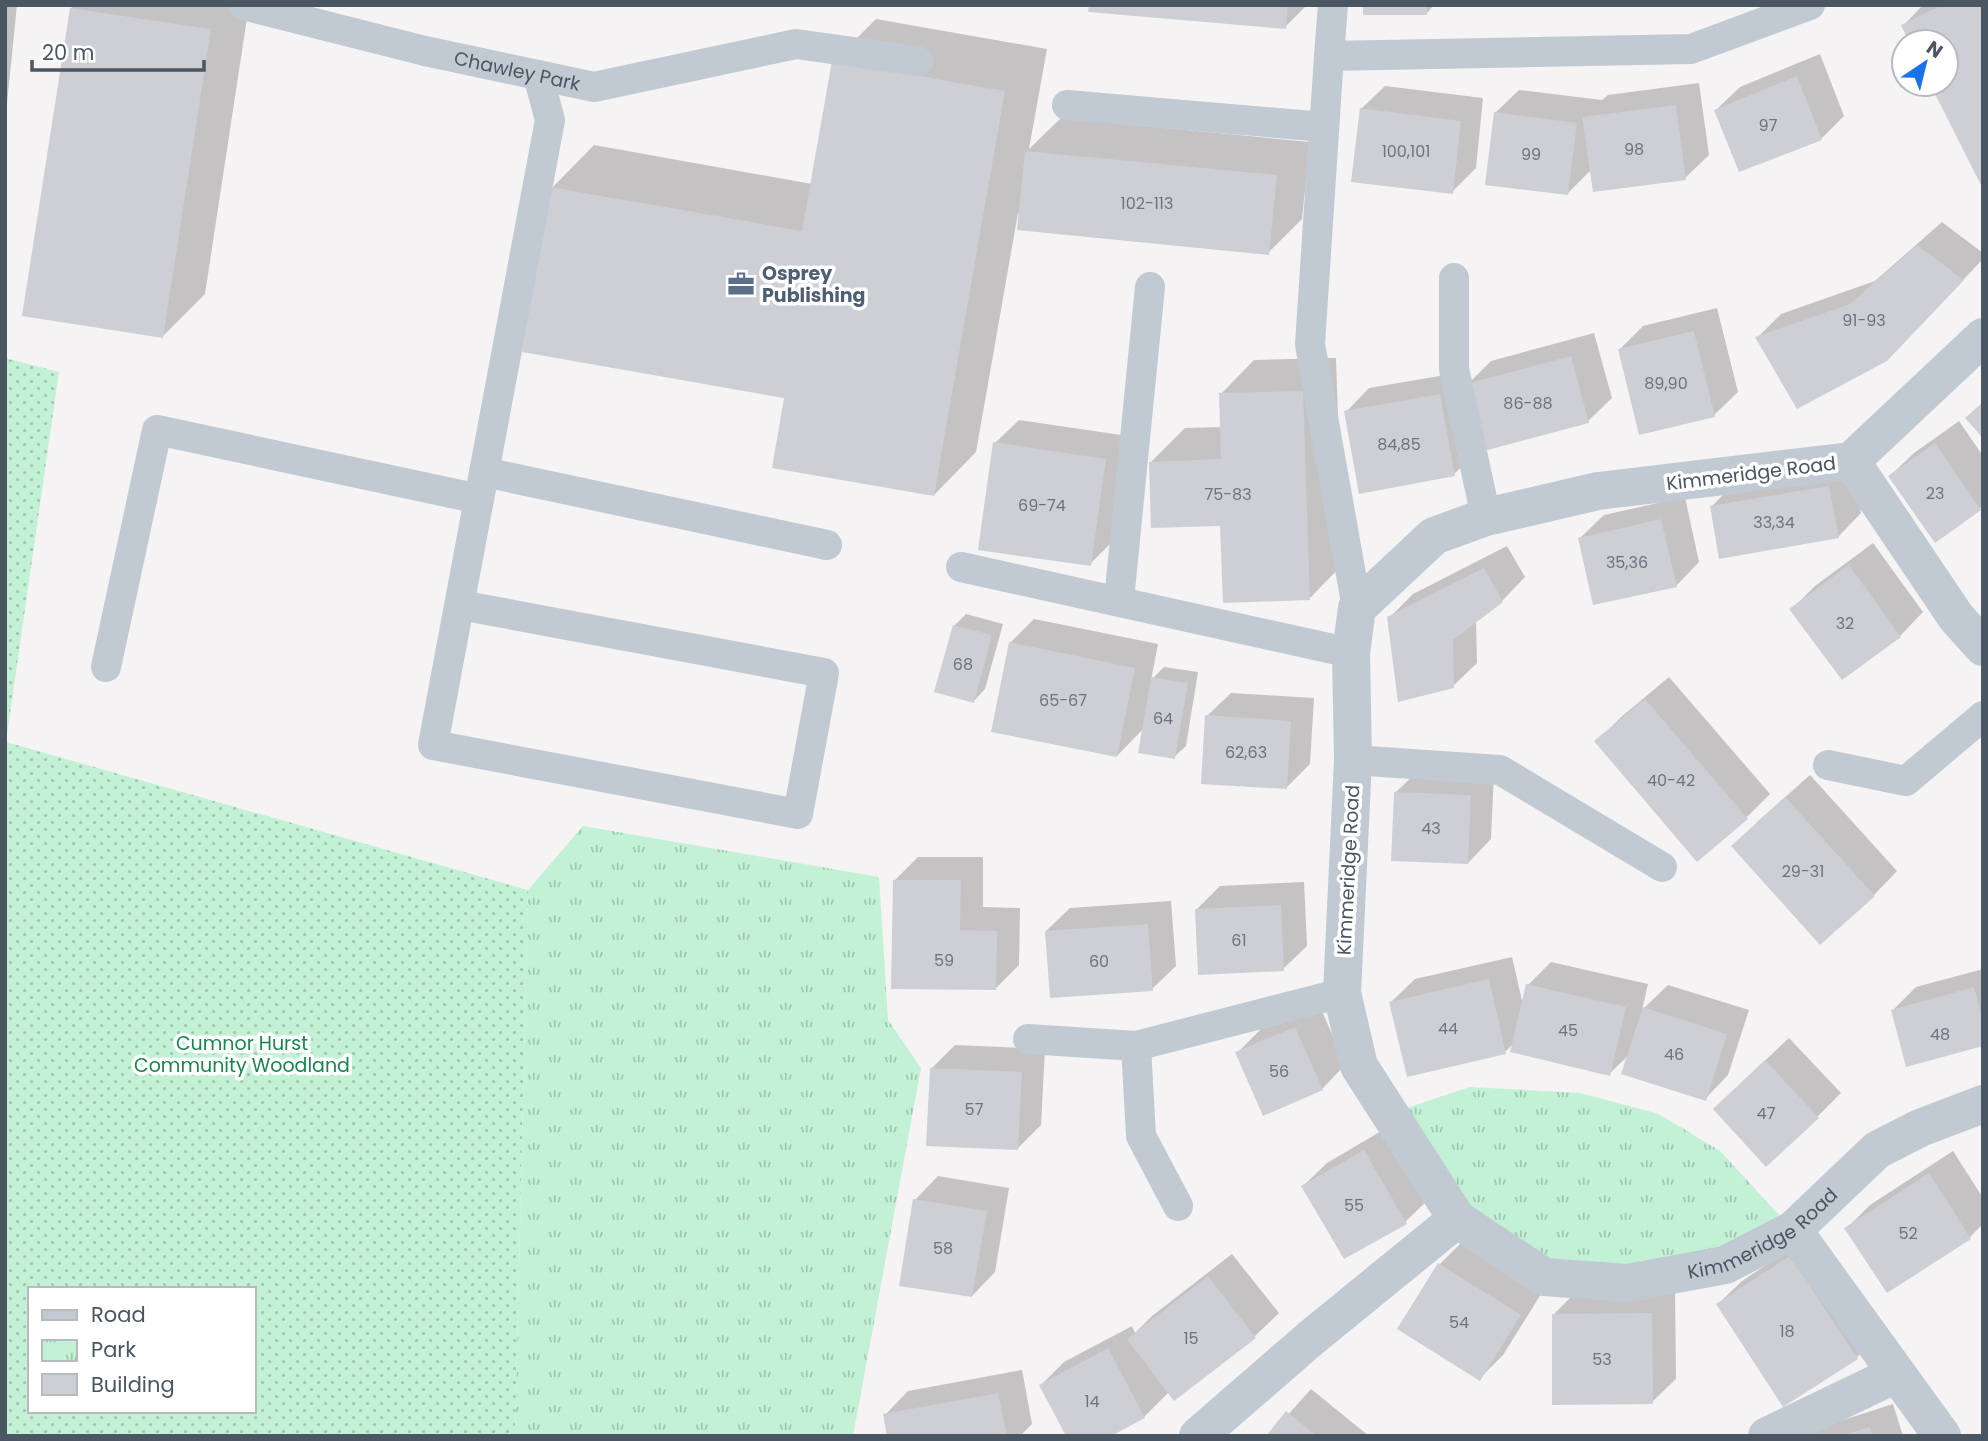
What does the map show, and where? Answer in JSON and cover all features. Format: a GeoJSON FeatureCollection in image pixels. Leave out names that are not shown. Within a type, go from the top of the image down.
{"type":"FeatureCollection","features":[{"type":"Feature","properties":{"kind":"street","name":"Kimmeridge Road"},"geometry":{"type":"LineString","coordinates":[[1983,337],[1851,461],[1598,491],[1486,517],[1434,536],[1357,608],[1351,653],[1353,760],[1342,993],[1359,1066],[1457,1219],[1544,1277],[1628,1283],[1725,1265],[1793,1230],[1877,1150],[1920,1128],[1983,1104]]}},
{"type":"Feature","properties":{"kind":"street"},"geometry":{"type":"LineString","coordinates":[[1851,461],[1956,617],[1983,647]]}},
{"type":"Feature","properties":{"kind":"street"},"geometry":{"type":"LineString","coordinates":[[1198,1436],[1311,1338],[1457,1219]]}},
{"type":"Feature","properties":{"kind":"street"},"geometry":{"type":"LineString","coordinates":[[1793,1230],[1942,1436]]}},
{"type":"Feature","properties":{"kind":"street"},"geometry":{"type":"LineString","coordinates":[[1767,1436],[1896,1374]]}},
{"type":"Feature","properties":{"kind":"lane","name":"Chawley Park"},"geometry":{"type":"LineString","coordinates":[[243,5],[425,51],[594,87],[796,44],[918,61]]}},
{"type":"Feature","properties":{"kind":"lane"},"geometry":{"type":"LineString","coordinates":[[1333,5],[1310,344],[1357,608]]}},
{"type":"Feature","properties":{"kind":"lane"},"geometry":{"type":"LineString","coordinates":[[1329,56],[1692,49],[1811,5]]}},
{"type":"Feature","properties":{"kind":"lane"},"geometry":{"type":"LineString","coordinates":[[460,605],[824,673],[798,814],[433,745],[550,120],[538,75]]}},
{"type":"Feature","properties":{"kind":"lane"},"geometry":{"type":"LineString","coordinates":[[1067,105],[1324,127]]}},
{"type":"Feature","properties":{"kind":"lane"},"geometry":{"type":"LineString","coordinates":[[1454,278],[1454,369],[1486,517]]}},
{"type":"Feature","properties":{"kind":"lane"},"geometry":{"type":"LineString","coordinates":[[1118,600],[1150,287]]}},
{"type":"Feature","properties":{"kind":"lane"},"geometry":{"type":"LineString","coordinates":[[106,667],[157,430],[827,545]]}},
{"type":"Feature","properties":{"kind":"lane"},"geometry":{"type":"LineString","coordinates":[[961,567],[1351,653]]}},
{"type":"Feature","properties":{"kind":"lane"},"geometry":{"type":"LineString","coordinates":[[1828,765],[1906,780],[1983,716]]}},
{"type":"Feature","properties":{"kind":"lane"},"geometry":{"type":"LineString","coordinates":[[1353,760],[1500,770],[1662,867]]}},
{"type":"Feature","properties":{"kind":"lane"},"geometry":{"type":"LineString","coordinates":[[1028,1039],[1136,1046],[1342,993]]}},
{"type":"Feature","properties":{"kind":"lane"},"geometry":{"type":"LineString","coordinates":[[1136,1046],[1141,1136],[1178,1206]]}},
{"type":"Feature","properties":{"kind":"green space","name":"Cumnor Hurst Community Woodland"},"geometry":{"type":"Polygon","coordinates":[[[5,358],[59,372],[6,742],[528,890],[515,1436],[5,1436],[5,358]]]}},
{"type":"Feature","properties":{"kind":"green space"},"geometry":{"type":"Polygon","coordinates":[[[583,826],[879,877],[888,1020],[921,1068],[853,1436],[515,1436],[528,890],[583,826]]]}},
{"type":"Feature","properties":{"kind":"green space"},"geometry":{"type":"Polygon","coordinates":[[[1470,1087],[1580,1093],[1659,1114],[1720,1151],[1793,1230],[1725,1265],[1544,1277],[1457,1219],[1389,1114],[1470,1087]]]}},
{"type":"Feature","properties":{"kind":"building"},"geometry":{"type":"Polygon","coordinates":[[[1089,5],[1288,5],[1286,29],[1088,12],[1089,5]]]}},
{"type":"Feature","properties":{"kind":"building"},"geometry":{"type":"Polygon","coordinates":[[[1363,5],[1427,5],[1427,15],[1363,15],[1363,5]]]}},
{"type":"Feature","properties":{"kind":"building"},"geometry":{"type":"Polygon","coordinates":[[[1942,5],[1983,5],[1983,189],[1937,98],[1960,98],[1960,28],[1902,28],[1901,25],[1942,5]]]}},
{"type":"Feature","properties":{"kind":"building"},"geometry":{"type":"Polygon","coordinates":[[[70,8],[211,29],[163,338],[22,316],[70,8]]]}},
{"type":"Feature","properties":{"kind":"building"},"geometry":{"type":"Polygon","coordinates":[[[832,61],[1005,91],[934,496],[772,468],[784,398],[522,352],[550,187],[802,231],[832,61]]]}},
{"type":"Feature","properties":{"kind":"building"},"geometry":{"type":"Polygon","coordinates":[[[1797,76],[1822,140],[1739,172],[1714,110],[1797,76]]]}},
{"type":"Feature","properties":{"kind":"building"},"geometry":{"type":"Polygon","coordinates":[[[1676,105],[1686,180],[1593,192],[1582,117],[1676,105]]]}},
{"type":"Feature","properties":{"kind":"building"},"geometry":{"type":"Polygon","coordinates":[[[1360,108],[1461,121],[1453,194],[1351,182],[1360,108]]]}},
{"type":"Feature","properties":{"kind":"building"},"geometry":{"type":"Polygon","coordinates":[[[1494,112],[1577,123],[1568,195],[1485,185],[1494,112]]]}},
{"type":"Feature","properties":{"kind":"building"},"geometry":{"type":"Polygon","coordinates":[[[1025,151],[1277,175],[1269,255],[1017,230],[1025,151]]]}},
{"type":"Feature","properties":{"kind":"building"},"geometry":{"type":"Polygon","coordinates":[[[1917,245],[1964,280],[1887,361],[1797,409],[1755,337],[1850,304],[1917,245]]]}},
{"type":"Feature","properties":{"kind":"building"},"geometry":{"type":"Polygon","coordinates":[[[1694,331],[1715,417],[1639,435],[1618,349],[1694,331]]]}},
{"type":"Feature","properties":{"kind":"building"},"geometry":{"type":"Polygon","coordinates":[[[1571,356],[1589,423],[1484,451],[1466,384],[1571,356]]]}},
{"type":"Feature","properties":{"kind":"building"},"geometry":{"type":"Polygon","coordinates":[[[1303,391],[1310,600],[1223,603],[1220,526],[1151,528],[1149,462],[1221,459],[1219,393],[1303,391]]]}},
{"type":"Feature","properties":{"kind":"building"},"geometry":{"type":"Polygon","coordinates":[[[1440,394],[1455,476],[1359,494],[1344,411],[1440,394]]]}},
{"type":"Feature","properties":{"kind":"building"},"geometry":{"type":"Polygon","coordinates":[[[1983,402],[1983,438],[1965,418],[1983,402]]]}},
{"type":"Feature","properties":{"kind":"building"},"geometry":{"type":"Polygon","coordinates":[[[993,442],[1106,459],[1091,566],[978,550],[993,442]]]}},
{"type":"Feature","properties":{"kind":"building"},"geometry":{"type":"Polygon","coordinates":[[[1935,443],[1981,510],[1935,543],[1888,476],[1935,443]]]}},
{"type":"Feature","properties":{"kind":"building"},"geometry":{"type":"Polygon","coordinates":[[[1829,486],[1839,538],[1719,559],[1710,506],[1829,486]]]}},
{"type":"Feature","properties":{"kind":"building"},"geometry":{"type":"Polygon","coordinates":[[[1661,519],[1677,587],[1593,605],[1578,538],[1661,519]]]}},
{"type":"Feature","properties":{"kind":"building"},"geometry":{"type":"Polygon","coordinates":[[[1849,565],[1901,637],[1842,680],[1789,609],[1849,565]]]}},
{"type":"Feature","properties":{"kind":"building"},"geometry":{"type":"Polygon","coordinates":[[[1484,568],[1503,602],[1453,640],[1454,688],[1398,702],[1387,617],[1484,568]]]}},
{"type":"Feature","properties":{"kind":"building"},"geometry":{"type":"Polygon","coordinates":[[[953,625],[992,635],[974,703],[934,692],[953,625]]]}},
{"type":"Feature","properties":{"kind":"building"},"geometry":{"type":"Polygon","coordinates":[[[1009,642],[1135,668],[1117,757],[991,732],[1009,642]]]}},
{"type":"Feature","properties":{"kind":"building"},"geometry":{"type":"Polygon","coordinates":[[[1151,677],[1188,683],[1175,759],[1138,753],[1151,677]]]}},
{"type":"Feature","properties":{"kind":"building"},"geometry":{"type":"Polygon","coordinates":[[[1645,699],[1748,819],[1697,862],[1594,741],[1645,699]]]}},
{"type":"Feature","properties":{"kind":"building"},"geometry":{"type":"Polygon","coordinates":[[[1205,715],[1291,721],[1287,789],[1201,784],[1205,715]]]}},
{"type":"Feature","properties":{"kind":"building"},"geometry":{"type":"Polygon","coordinates":[[[1394,792],[1471,795],[1468,864],[1391,861],[1394,792]]]}},
{"type":"Feature","properties":{"kind":"building"},"geometry":{"type":"Polygon","coordinates":[[[1785,797],[1875,896],[1820,945],[1731,846],[1785,797]]]}},
{"type":"Feature","properties":{"kind":"building"},"geometry":{"type":"Polygon","coordinates":[[[893,880],[961,880],[960,930],[997,931],[996,990],[891,989],[893,880]]]}},
{"type":"Feature","properties":{"kind":"building"},"geometry":{"type":"Polygon","coordinates":[[[1281,905],[1284,971],[1198,975],[1195,909],[1281,905]]]}},
{"type":"Feature","properties":{"kind":"building"},"geometry":{"type":"Polygon","coordinates":[[[1148,924],[1153,991],[1050,998],[1045,931],[1148,924]]]}},
{"type":"Feature","properties":{"kind":"building"},"geometry":{"type":"Polygon","coordinates":[[[1489,979],[1506,1054],[1407,1077],[1389,1002],[1489,979]]]}},
{"type":"Feature","properties":{"kind":"building"},"geometry":{"type":"Polygon","coordinates":[[[1526,984],[1626,1007],[1610,1076],[1510,1052],[1526,984]]]}},
{"type":"Feature","properties":{"kind":"building"},"geometry":{"type":"Polygon","coordinates":[[[1974,987],[1983,1022],[1983,1046],[1906,1067],[1891,1010],[1974,987]]]}},
{"type":"Feature","properties":{"kind":"building"},"geometry":{"type":"Polygon","coordinates":[[[1643,1007],[1727,1034],[1706,1101],[1621,1074],[1643,1007]]]}},
{"type":"Feature","properties":{"kind":"building"},"geometry":{"type":"Polygon","coordinates":[[[1295,1027],[1323,1090],[1263,1116],[1235,1052],[1295,1027]]]}},
{"type":"Feature","properties":{"kind":"building"},"geometry":{"type":"Polygon","coordinates":[[[1765,1060],[1819,1118],[1766,1167],[1713,1109],[1765,1060]]]}},
{"type":"Feature","properties":{"kind":"building"},"geometry":{"type":"Polygon","coordinates":[[[930,1068],[1022,1072],[1018,1150],[926,1146],[930,1068]]]}},
{"type":"Feature","properties":{"kind":"building"},"geometry":{"type":"Polygon","coordinates":[[[1364,1150],[1407,1224],[1344,1259],[1301,1186],[1364,1150]]]}},
{"type":"Feature","properties":{"kind":"building"},"geometry":{"type":"Polygon","coordinates":[[[1929,1173],[1971,1239],[1887,1293],[1844,1228],[1929,1173]]]}},
{"type":"Feature","properties":{"kind":"building"},"geometry":{"type":"Polygon","coordinates":[[[913,1199],[987,1211],[972,1297],[899,1286],[913,1199]]]}},
{"type":"Feature","properties":{"kind":"building"},"geometry":{"type":"Polygon","coordinates":[[[1790,1256],[1858,1359],[1783,1407],[1716,1304],[1790,1256]]]}},
{"type":"Feature","properties":{"kind":"building"},"geometry":{"type":"Polygon","coordinates":[[[1438,1263],[1521,1315],[1480,1381],[1397,1329],[1438,1263]]]}},
{"type":"Feature","properties":{"kind":"building"},"geometry":{"type":"Polygon","coordinates":[[[1208,1276],[1256,1338],[1174,1401],[1127,1339],[1208,1276]]]}},
{"type":"Feature","properties":{"kind":"building"},"geometry":{"type":"Polygon","coordinates":[[[1652,1313],[1653,1404],[1552,1405],[1552,1314],[1652,1313]]]}},
{"type":"Feature","properties":{"kind":"building"},"geometry":{"type":"Polygon","coordinates":[[[1108,1348],[1145,1418],[1111,1436],[1066,1436],[1039,1385],[1108,1348]]]}},
{"type":"Feature","properties":{"kind":"building"},"geometry":{"type":"Polygon","coordinates":[[[998,1393],[1007,1436],[887,1436],[883,1414],[998,1393]]]}},
{"type":"Feature","properties":{"kind":"building"},"geometry":{"type":"Polygon","coordinates":[[[1286,1411],[1317,1436],[1266,1436],[1286,1411]]]}},
{"type":"Feature","properties":{"kind":"building"},"geometry":{"type":"Polygon","coordinates":[[[1870,1427],[1873,1436],[1843,1436],[1843,1435],[1870,1427]]]}},
{"type":"Feature","properties":{"kind":"place","name":"Osprey Publishing"},"geometry":{"type":"Point","coordinates":[741,284]}}]}
